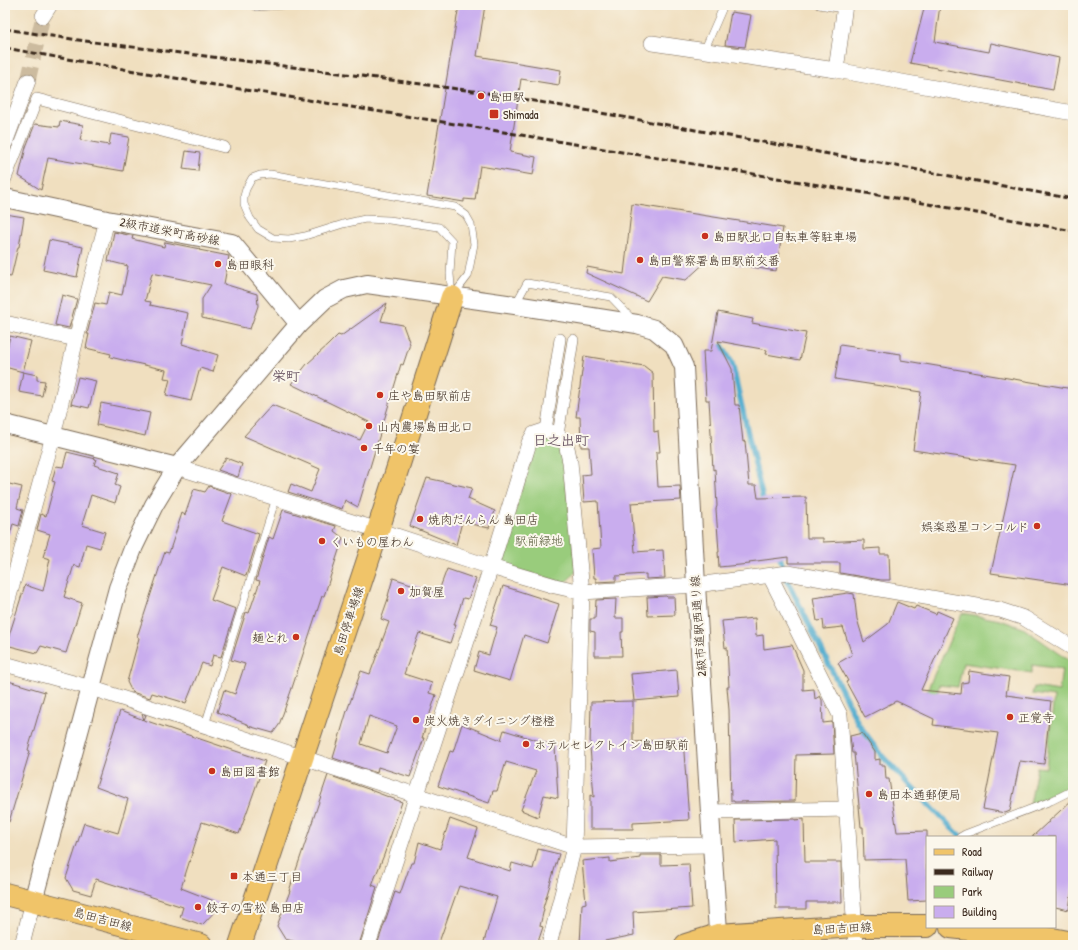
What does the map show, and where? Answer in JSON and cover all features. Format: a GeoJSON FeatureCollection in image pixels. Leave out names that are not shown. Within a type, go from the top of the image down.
{"type":"FeatureCollection","features":[{"type":"Feature","properties":{"kind":"main road","name":"島田停車場線"},"geometry":{"type":"LineString","coordinates":[[240,945],[378,530],[452,297]]}},
{"type":"Feature","properties":{"kind":"main road","name":"島田吉田線"},"geometry":{"type":"LineString","coordinates":[[5,894],[201,945]]}},
{"type":"Feature","properties":{"kind":"main road","name":"島田吉田線"},"geometry":{"type":"LineString","coordinates":[[686,945],[718,940],[856,936],[926,926]]}},
{"type":"Feature","properties":{"kind":"main road"},"geometry":{"type":"LineString","coordinates":[[957,928],[1047,942],[1073,943]]}},
{"type":"Feature","properties":{"kind":"street"},"geometry":{"type":"LineString","coordinates":[[836,70],[845,7]]}},
{"type":"Feature","properties":{"kind":"street"},"geometry":{"type":"LineString","coordinates":[[652,43],[836,70],[1073,113]]}},
{"type":"Feature","properties":{"kind":"street"},"geometry":{"type":"LineString","coordinates":[[5,143],[28,81]]}},
{"type":"Feature","properties":{"kind":"street"},"geometry":{"type":"LineString","coordinates":[[5,181],[37,99],[224,147]]}},
{"type":"Feature","properties":{"kind":"street","name":"2級市道栄町高砂線"},"geometry":{"type":"LineString","coordinates":[[5,198],[107,220],[232,243],[299,324]]}},
{"type":"Feature","properties":{"kind":"street"},"geometry":{"type":"LineString","coordinates":[[5,611],[53,436],[107,220]]}},
{"type":"Feature","properties":{"kind":"street"},"geometry":{"type":"LineString","coordinates":[[22,945],[118,588],[134,546],[154,505],[177,467],[299,324],[326,299],[344,289],[367,284],[637,324]]}},
{"type":"Feature","properties":{"kind":"street"},"geometry":{"type":"LineString","coordinates":[[5,323],[76,340]]}},
{"type":"Feature","properties":{"kind":"street","name":"2級市道駅西通り線"},"geometry":{"type":"LineString","coordinates":[[637,324],[654,329],[674,345],[684,366],[718,940]]}},
{"type":"Feature","properties":{"kind":"street"},"geometry":{"type":"LineString","coordinates":[[552,432],[560,338]]}},
{"type":"Feature","properties":{"kind":"street"},"geometry":{"type":"LineString","coordinates":[[552,432],[573,340]]}},
{"type":"Feature","properties":{"kind":"street"},"geometry":{"type":"LineString","coordinates":[[5,424],[177,467],[491,567],[555,586],[582,592],[696,585],[788,573],[1000,610],[1024,618],[1073,648]]}},
{"type":"Feature","properties":{"kind":"street"},"geometry":{"type":"LineString","coordinates":[[368,945],[418,795],[529,443],[534,434],[552,432],[566,443],[570,462],[582,592],[574,847],[549,945]]}},
{"type":"Feature","properties":{"kind":"street"},"geometry":{"type":"LineString","coordinates":[[770,576],[840,716],[856,936]]}},
{"type":"Feature","properties":{"kind":"street"},"geometry":{"type":"LineString","coordinates":[[5,664],[91,688],[574,847],[712,845]]}},
{"type":"Feature","properties":{"kind":"street"},"geometry":{"type":"LineString","coordinates":[[710,812],[847,809]]}},
{"type":"Feature","properties":{"kind":"lane"},"geometry":{"type":"LineString","coordinates":[[254,5],[256,7],[284,5]]}},
{"type":"Feature","properties":{"kind":"lane"},"geometry":{"type":"LineString","coordinates":[[704,51],[724,5]]}},
{"type":"Feature","properties":{"kind":"lane"},"geometry":{"type":"LineString","coordinates":[[819,5],[845,7]]}},
{"type":"Feature","properties":{"kind":"lane"},"geometry":{"type":"LineString","coordinates":[[270,174],[455,207],[466,215],[471,224],[474,244],[468,276],[452,297],[450,274],[452,241],[438,227],[389,220],[365,219],[305,236],[289,239],[273,238],[258,229],[250,218],[244,204],[246,188],[252,178],[270,174]]}},
{"type":"Feature","properties":{"kind":"lane"},"geometry":{"type":"LineString","coordinates":[[515,305],[528,283],[611,297],[637,324]]}},
{"type":"Feature","properties":{"kind":"lane"},"geometry":{"type":"LineString","coordinates":[[205,725],[276,498]]}},
{"type":"Feature","properties":{"kind":"lane"},"geometry":{"type":"LineString","coordinates":[[962,835],[1051,801],[1073,790]]}},
{"type":"Feature","properties":{"kind":"green space","name":"駅前緑地"},"geometry":{"type":"Polygon","coordinates":[[[544,440],[555,441],[562,446],[576,572],[565,583],[502,566],[499,557],[536,446],[544,440]]]}},
{"type":"Feature","properties":{"kind":"green space"},"geometry":{"type":"Polygon","coordinates":[[[962,613],[1000,620],[1023,628],[1073,663],[1073,748],[1067,788],[1030,805],[1037,767],[1046,768],[1054,697],[1032,694],[1034,687],[1059,691],[1062,669],[1032,665],[1032,673],[963,663],[958,687],[939,685],[934,710],[918,710],[962,613]]]}},
{"type":"Feature","properties":{"kind":"building","name":"島田駅"},"geometry":{"type":"Polygon","coordinates":[[[459,5],[485,5],[477,56],[561,70],[559,85],[521,79],[510,152],[536,157],[533,175],[480,166],[475,200],[464,199],[464,202],[427,196],[459,5]]]}},
{"type":"Feature","properties":{"kind":"building"},"geometry":{"type":"Polygon","coordinates":[[[925,5],[940,5],[935,42],[989,52],[991,43],[1059,58],[1053,90],[910,63],[925,5]]]}},
{"type":"Feature","properties":{"kind":"building"},"geometry":{"type":"Polygon","coordinates":[[[731,12],[751,15],[745,47],[725,45],[731,12]]]}},
{"type":"Feature","properties":{"kind":"building"},"geometry":{"type":"Polygon","coordinates":[[[60,121],[83,125],[80,140],[109,145],[111,134],[129,137],[123,171],[48,158],[41,190],[19,176],[26,147],[35,124],[59,127],[60,121]]]}},
{"type":"Feature","properties":{"kind":"building"},"geometry":{"type":"Polygon","coordinates":[[[186,151],[200,153],[198,171],[183,169],[186,151]]]}},
{"type":"Feature","properties":{"kind":"building","name":"島田駅北口自転車等駐車場"},"geometry":{"type":"Polygon","coordinates":[[[632,204],[783,228],[776,271],[708,260],[686,280],[662,276],[647,301],[586,273],[587,267],[624,274],[632,204]]]}},
{"type":"Feature","properties":{"kind":"building"},"geometry":{"type":"Polygon","coordinates":[[[5,214],[24,217],[19,247],[11,277],[5,276],[5,214]]]}},
{"type":"Feature","properties":{"kind":"building"},"geometry":{"type":"Polygon","coordinates":[[[114,232],[133,236],[132,239],[164,247],[165,242],[229,256],[224,284],[257,294],[258,306],[250,329],[202,318],[202,299],[211,285],[152,273],[145,301],[151,302],[150,305],[188,313],[182,344],[218,355],[213,372],[200,368],[191,401],[166,395],[170,379],[164,378],[166,370],[110,357],[111,354],[86,348],[89,334],[87,334],[95,303],[106,305],[109,292],[122,295],[128,266],[108,261],[114,232]]]}},
{"type":"Feature","properties":{"kind":"building"},"geometry":{"type":"Polygon","coordinates":[[[49,240],[83,247],[77,277],[43,270],[49,240]]]}},
{"type":"Feature","properties":{"kind":"building"},"geometry":{"type":"Polygon","coordinates":[[[62,295],[77,299],[69,328],[55,325],[62,295]]]}},
{"type":"Feature","properties":{"kind":"building"},"geometry":{"type":"Polygon","coordinates":[[[387,303],[381,321],[403,325],[410,344],[403,365],[401,364],[358,507],[345,500],[342,509],[288,492],[291,484],[311,492],[320,469],[244,436],[272,405],[360,440],[369,422],[291,384],[307,364],[338,335],[341,336],[387,303]]]}},
{"type":"Feature","properties":{"kind":"building"},"geometry":{"type":"Polygon","coordinates":[[[718,312],[753,319],[752,323],[806,333],[800,360],[766,354],[767,350],[718,341],[732,369],[735,405],[739,405],[743,442],[745,441],[749,485],[756,485],[758,498],[806,497],[807,538],[823,538],[823,542],[864,540],[864,549],[880,548],[880,554],[889,554],[890,580],[881,580],[840,573],[840,563],[788,563],[788,557],[749,562],[750,564],[719,567],[715,469],[713,470],[709,400],[706,400],[703,351],[711,351],[718,312]]]}},
{"type":"Feature","properties":{"kind":"building"},"geometry":{"type":"Polygon","coordinates":[[[10,336],[31,341],[23,372],[5,367],[5,357],[10,336]]]}},
{"type":"Feature","properties":{"kind":"building"},"geometry":{"type":"Polygon","coordinates":[[[840,345],[901,354],[901,360],[1073,389],[1073,585],[991,573],[1015,465],[913,450],[921,392],[835,379],[840,345]]]}},
{"type":"Feature","properties":{"kind":"building"},"geometry":{"type":"Polygon","coordinates":[[[584,356],[644,366],[653,373],[654,432],[658,431],[660,452],[656,452],[658,487],[680,486],[681,500],[631,503],[635,552],[663,550],[665,578],[646,579],[646,574],[616,576],[616,581],[596,582],[596,578],[594,578],[592,549],[601,548],[598,501],[584,502],[582,475],[591,474],[589,447],[581,447],[580,417],[576,417],[584,356]]]}},
{"type":"Feature","properties":{"kind":"building"},"geometry":{"type":"Polygon","coordinates":[[[23,372],[37,375],[37,380],[45,381],[42,396],[19,392],[23,372]]]}},
{"type":"Feature","properties":{"kind":"building"},"geometry":{"type":"Polygon","coordinates":[[[78,377],[96,381],[89,408],[71,404],[78,377]]]}},
{"type":"Feature","properties":{"kind":"building"},"geometry":{"type":"Polygon","coordinates":[[[101,403],[150,413],[145,436],[97,425],[101,403]]]}},
{"type":"Feature","properties":{"kind":"building"},"geometry":{"type":"Polygon","coordinates":[[[67,452],[96,459],[94,465],[119,473],[115,485],[120,487],[115,503],[91,495],[82,525],[105,532],[100,548],[86,544],[80,567],[74,565],[64,597],[82,603],[66,653],[41,646],[37,653],[6,645],[25,585],[43,591],[50,559],[43,557],[50,534],[37,530],[41,514],[46,516],[55,482],[52,481],[56,466],[63,467],[67,452]]]}},
{"type":"Feature","properties":{"kind":"building"},"geometry":{"type":"Polygon","coordinates":[[[226,458],[242,464],[238,477],[218,470],[226,458]]]}},
{"type":"Feature","properties":{"kind":"building"},"geometry":{"type":"Polygon","coordinates":[[[427,478],[472,488],[468,499],[495,511],[489,528],[462,522],[456,545],[410,526],[427,478]]]}},
{"type":"Feature","properties":{"kind":"building"},"geometry":{"type":"Polygon","coordinates":[[[5,483],[22,487],[17,508],[23,510],[19,526],[13,524],[10,534],[5,533],[5,483]]]}},
{"type":"Feature","properties":{"kind":"building"},"geometry":{"type":"Polygon","coordinates":[[[209,486],[232,494],[222,521],[259,534],[246,576],[223,567],[211,600],[236,609],[221,657],[213,655],[210,666],[202,663],[186,703],[152,693],[150,698],[132,692],[127,682],[139,638],[137,637],[165,552],[169,553],[182,513],[185,515],[194,489],[205,492],[209,486]]]}},
{"type":"Feature","properties":{"kind":"building"},"geometry":{"type":"Polygon","coordinates":[[[283,510],[336,526],[334,531],[343,538],[279,725],[273,733],[248,726],[249,725],[217,712],[224,690],[235,694],[245,664],[231,660],[246,612],[249,613],[260,581],[256,580],[269,537],[273,539],[283,510]]]}},
{"type":"Feature","properties":{"kind":"building"},"geometry":{"type":"Polygon","coordinates":[[[447,569],[476,579],[468,599],[463,598],[450,643],[419,633],[404,674],[432,683],[429,693],[436,695],[422,738],[424,738],[410,777],[378,767],[377,773],[333,758],[361,671],[370,674],[389,622],[381,619],[389,596],[393,578],[438,593],[447,569]],[[369,716],[361,744],[387,753],[397,726],[369,716]]]}},
{"type":"Feature","properties":{"kind":"building"},"geometry":{"type":"Polygon","coordinates":[[[503,586],[559,604],[547,643],[524,635],[510,681],[474,670],[479,652],[489,655],[497,627],[490,625],[503,586]]]}},
{"type":"Feature","properties":{"kind":"building"},"geometry":{"type":"Polygon","coordinates":[[[848,593],[854,594],[857,619],[864,642],[888,624],[897,602],[914,609],[916,606],[936,614],[937,611],[953,618],[921,690],[961,694],[962,683],[968,682],[969,671],[1009,677],[1006,695],[1051,701],[1044,764],[1020,761],[1010,811],[1005,813],[983,809],[998,733],[933,725],[934,719],[896,701],[865,717],[846,682],[848,681],[838,663],[852,655],[843,627],[824,629],[823,620],[817,621],[813,598],[848,593]]]}},
{"type":"Feature","properties":{"kind":"building"},"geometry":{"type":"Polygon","coordinates":[[[647,597],[674,597],[675,615],[648,616],[647,597]]]}},
{"type":"Feature","properties":{"kind":"building"},"geometry":{"type":"Polygon","coordinates":[[[616,599],[615,618],[623,618],[623,632],[621,632],[622,656],[595,656],[595,632],[590,631],[590,619],[595,619],[596,600],[616,599]]]}},
{"type":"Feature","properties":{"kind":"building"},"geometry":{"type":"Polygon","coordinates":[[[755,618],[756,636],[763,635],[764,649],[792,645],[803,670],[803,690],[814,689],[815,699],[820,696],[822,700],[823,723],[832,722],[834,754],[796,755],[795,801],[731,801],[727,647],[725,648],[722,621],[755,618]]]}},
{"type":"Feature","properties":{"kind":"building"},"geometry":{"type":"Polygon","coordinates":[[[677,670],[679,697],[634,701],[631,674],[677,670]]]}},
{"type":"Feature","properties":{"kind":"building"},"geometry":{"type":"Polygon","coordinates":[[[5,680],[45,692],[28,750],[30,751],[9,822],[5,821],[5,680]]]}},
{"type":"Feature","properties":{"kind":"building"},"geometry":{"type":"Polygon","coordinates":[[[633,701],[633,742],[683,739],[689,820],[633,823],[633,829],[590,829],[590,795],[594,797],[590,747],[591,702],[633,701]]]}},
{"type":"Feature","properties":{"kind":"building"},"geometry":{"type":"Polygon","coordinates":[[[120,711],[265,761],[239,834],[202,822],[181,888],[222,904],[202,925],[180,917],[183,907],[96,879],[91,895],[73,890],[66,878],[84,823],[118,833],[128,799],[96,787],[120,711]]]}},
{"type":"Feature","properties":{"kind":"building"},"geometry":{"type":"Polygon","coordinates":[[[142,714],[146,715],[144,720],[142,714]]]}},
{"type":"Feature","properties":{"kind":"building"},"geometry":{"type":"Polygon","coordinates":[[[462,724],[501,740],[504,730],[555,746],[558,798],[544,795],[538,817],[521,810],[536,771],[506,762],[497,791],[493,791],[489,803],[438,786],[450,751],[453,752],[462,724]]]}},
{"type":"Feature","properties":{"kind":"building"},"geometry":{"type":"Polygon","coordinates":[[[862,733],[875,752],[875,760],[880,759],[880,765],[885,765],[886,779],[889,779],[897,832],[927,831],[926,900],[908,901],[905,859],[864,860],[863,827],[861,827],[854,753],[852,753],[850,736],[862,733]]]}},
{"type":"Feature","properties":{"kind":"building"},"geometry":{"type":"Polygon","coordinates":[[[328,775],[402,802],[372,885],[377,887],[359,945],[300,945],[300,943],[285,939],[277,926],[328,775]]]}},
{"type":"Feature","properties":{"kind":"building"},"geometry":{"type":"Polygon","coordinates":[[[1073,799],[1073,881],[1069,910],[1056,907],[1056,836],[1033,836],[1050,822],[1048,822],[1073,799]]]}},
{"type":"Feature","properties":{"kind":"building"},"geometry":{"type":"Polygon","coordinates":[[[450,819],[478,829],[468,857],[510,871],[512,863],[533,869],[538,849],[559,854],[543,908],[540,926],[543,927],[537,945],[483,945],[497,897],[459,886],[438,945],[377,945],[395,892],[400,894],[411,863],[414,863],[419,842],[440,849],[450,819]]]}},
{"type":"Feature","properties":{"kind":"building"},"geometry":{"type":"Polygon","coordinates":[[[804,819],[805,862],[841,862],[842,902],[806,902],[806,909],[776,909],[775,839],[736,842],[735,820],[804,819]]]}},
{"type":"Feature","properties":{"kind":"building"},"geometry":{"type":"Polygon","coordinates":[[[640,855],[661,855],[661,865],[689,864],[692,908],[633,912],[634,935],[605,941],[605,945],[580,945],[582,904],[586,903],[582,861],[610,858],[610,862],[640,858],[640,855]]]}},
{"type":"Feature","properties":{"kind":"waterway"},"geometry":{"type":"LineString","coordinates":[[722,346],[732,363],[764,504]]}},
{"type":"Feature","properties":{"kind":"waterway"},"geometry":{"type":"LineString","coordinates":[[778,552],[789,584],[858,723],[882,756],[961,836]]}},
{"type":"Feature","properties":{"kind":"tunnel"},"geometry":{"type":"LineString","coordinates":[[28,81],[43,16]]}},
{"type":"Feature","properties":{"kind":"railway"},"geometry":{"type":"LineString","coordinates":[[5,29],[85,41],[495,94],[1073,199]]}},
{"type":"Feature","properties":{"kind":"railway"},"geometry":{"type":"LineString","coordinates":[[5,48],[203,83],[907,200],[1073,231]]}},
{"type":"Feature","properties":{"kind":"place","name":"島田駅"},"geometry":{"type":"Point","coordinates":[481,96]}},
{"type":"Feature","properties":{"kind":"place","name":"Shimada"},"geometry":{"type":"Point","coordinates":[494,114]}},
{"type":"Feature","properties":{"kind":"place","name":"島田駅北口自転車等駐車場"},"geometry":{"type":"Point","coordinates":[705,236]}},
{"type":"Feature","properties":{"kind":"place","name":"島田警察署島田駅前交番"},"geometry":{"type":"Point","coordinates":[640,260]}},
{"type":"Feature","properties":{"kind":"place","name":"島田眼科"},"geometry":{"type":"Point","coordinates":[218,264]}},
{"type":"Feature","properties":{"kind":"place","name":"庄や島田駅前店"},"geometry":{"type":"Point","coordinates":[380,395]}},
{"type":"Feature","properties":{"kind":"place","name":"山内農場島田北口"},"geometry":{"type":"Point","coordinates":[369,426]}},
{"type":"Feature","properties":{"kind":"place","name":"千年の宴"},"geometry":{"type":"Point","coordinates":[364,448]}},
{"type":"Feature","properties":{"kind":"place","name":"焼肉だんらん 島田店"},"geometry":{"type":"Point","coordinates":[420,519]}},
{"type":"Feature","properties":{"kind":"place","name":"娯楽惑星コンコルド"},"geometry":{"type":"Point","coordinates":[1037,526]}},
{"type":"Feature","properties":{"kind":"place","name":"くいもの屋わん"},"geometry":{"type":"Point","coordinates":[322,541]}},
{"type":"Feature","properties":{"kind":"place","name":"加賀屋"},"geometry":{"type":"Point","coordinates":[401,591]}},
{"type":"Feature","properties":{"kind":"place","name":"麺とれ"},"geometry":{"type":"Point","coordinates":[296,637]}},
{"type":"Feature","properties":{"kind":"place","name":"正覚寺"},"geometry":{"type":"Point","coordinates":[1010,717]}},
{"type":"Feature","properties":{"kind":"place","name":"炭火焼きダイニング橙橙"},"geometry":{"type":"Point","coordinates":[416,720]}},
{"type":"Feature","properties":{"kind":"place","name":"ホテルセレクトイン島田駅前"},"geometry":{"type":"Point","coordinates":[526,744]}},
{"type":"Feature","properties":{"kind":"place","name":"島田図書館"},"geometry":{"type":"Point","coordinates":[212,771]}},
{"type":"Feature","properties":{"kind":"place","name":"島田本通郵便局"},"geometry":{"type":"Point","coordinates":[869,794]}},
{"type":"Feature","properties":{"kind":"place","name":"本通三丁目"},"geometry":{"type":"Point","coordinates":[234,876]}},
{"type":"Feature","properties":{"kind":"place","name":"餃子の雪松 島田店"},"geometry":{"type":"Point","coordinates":[198,907]}},
{"type":"Feature","properties":{"kind":"district","name":"栄町"},"geometry":{"type":"Point","coordinates":[286,375]}},
{"type":"Feature","properties":{"kind":"district","name":"日之出町"},"geometry":{"type":"Point","coordinates":[561,439]}}]}
